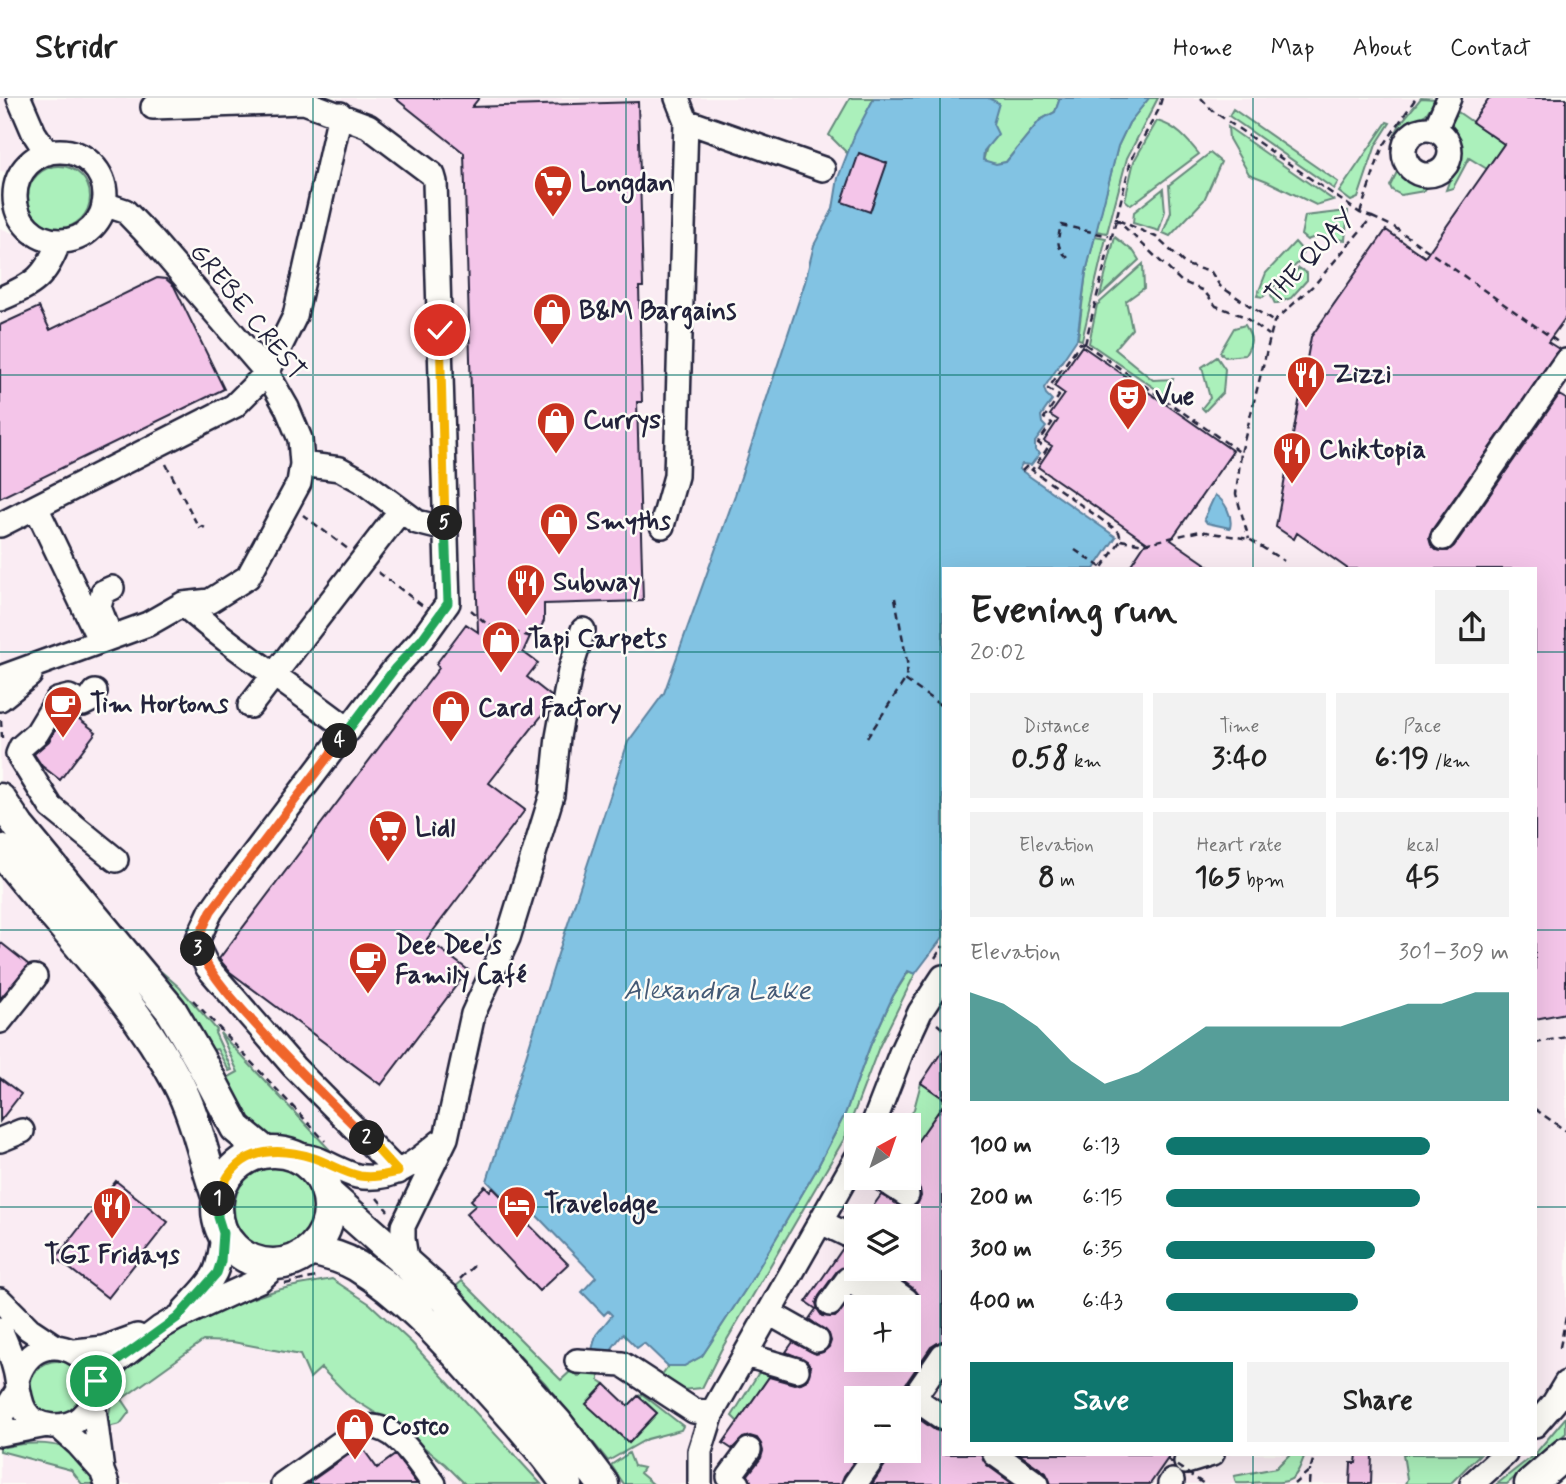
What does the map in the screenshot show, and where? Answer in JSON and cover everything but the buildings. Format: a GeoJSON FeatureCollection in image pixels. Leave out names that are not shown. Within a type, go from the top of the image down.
{"type":"FeatureCollection","features":[{"type":"Feature","properties":{"kind":"main road"},"geometry":{"type":"LineString","coordinates":[[0,799],[19,827],[171,1010],[229,1118],[246,1139],[277,1153],[307,1162],[321,1177],[328,1194],[330,1209],[317,1263]]}},
{"type":"Feature","properties":{"kind":"main road"},"geometry":{"type":"LineString","coordinates":[[0,850],[136,1014],[179,1086],[198,1132],[218,1199]]}},
{"type":"Feature","properties":{"kind":"main road"},"geometry":{"type":"LineString","coordinates":[[277,1153],[248,1157],[234,1167],[223,1182],[218,1199],[218,1217],[223,1233],[233,1247],[246,1257],[281,1274],[296,1260],[317,1263],[334,1255],[355,1264],[377,1279],[407,1304],[456,1354],[512,1416],[567,1484]]}},
{"type":"Feature","properties":{"kind":"main road"},"geometry":{"type":"LineString","coordinates":[[328,1194],[445,1298],[557,1423],[603,1484]]}},
{"type":"Feature","properties":{"kind":"main road"},"geometry":{"type":"LineString","coordinates":[[1530,1484],[1566,1453]]}},
{"type":"Feature","properties":{"kind":"street"},"geometry":{"type":"LineString","coordinates":[[19,98],[34,133],[47,153]]}},
{"type":"Feature","properties":{"kind":"street"},"geometry":{"type":"LineString","coordinates":[[662,526],[676,476],[686,121],[677,98]]}},
{"type":"Feature","properties":{"kind":"street"},"geometry":{"type":"LineString","coordinates":[[1435,130],[1449,98]]}},
{"type":"Feature","properties":{"kind":"street"},"geometry":{"type":"LineString","coordinates":[[153,107],[304,102],[368,126],[433,175],[435,182],[448,603],[395,668],[211,911],[201,928],[198,948],[208,968],[233,999],[294,1067],[398,1172]]}},
{"type":"Feature","properties":{"kind":"street"},"geometry":{"type":"LineString","coordinates":[[0,525],[234,406],[267,373],[295,316],[340,114]]}},
{"type":"Feature","properties":{"kind":"street"},"geometry":{"type":"LineString","coordinates":[[686,121],[823,169]]}},
{"type":"Feature","properties":{"kind":"street"},"geometry":{"type":"LineString","coordinates":[[0,218],[30,229],[40,236],[59,241],[70,240],[89,230],[96,223],[104,204],[102,180],[85,158],[72,153],[47,153],[30,163],[9,182],[19,215],[30,229]]}},
{"type":"Feature","properties":{"kind":"street","name":"GREBE CREST"},"geometry":{"type":"LineString","coordinates":[[104,204],[125,211],[267,373],[297,430],[302,464],[299,483],[248,577],[222,615],[217,634]]}},
{"type":"Feature","properties":{"kind":"street"},"geometry":{"type":"LineString","coordinates":[[0,299],[36,281],[52,262],[59,241]]}},
{"type":"Feature","properties":{"kind":"street"},"geometry":{"type":"LineString","coordinates":[[1443,538],[1566,361]]}},
{"type":"Feature","properties":{"kind":"street"},"geometry":{"type":"LineString","coordinates":[[302,464],[340,468],[417,522],[445,528]]}},
{"type":"Feature","properties":{"kind":"street"},"geometry":{"type":"LineString","coordinates":[[36,507],[100,641]]}},
{"type":"Feature","properties":{"kind":"street"},"geometry":{"type":"LineString","coordinates":[[250,706],[401,510]]}},
{"type":"Feature","properties":{"kind":"street"},"geometry":{"type":"LineString","coordinates":[[0,678],[148,624],[183,604],[210,600],[248,577]]}},
{"type":"Feature","properties":{"kind":"street"},"geometry":{"type":"LineString","coordinates":[[100,641],[106,625],[99,607],[103,592],[112,588]]}},
{"type":"Feature","properties":{"kind":"street"},"geometry":{"type":"LineString","coordinates":[[183,604],[217,634],[274,676],[288,683],[349,730]]}},
{"type":"Feature","properties":{"kind":"street"},"geometry":{"type":"LineString","coordinates":[[407,1264],[402,1239],[403,1226],[446,1138],[473,1014],[508,938],[552,795],[558,737],[570,671],[583,630]]}},
{"type":"Feature","properties":{"kind":"street"},"geometry":{"type":"LineString","coordinates":[[0,699],[20,685],[40,665]]}},
{"type":"Feature","properties":{"kind":"street"},"geometry":{"type":"LineString","coordinates":[[94,692],[89,701],[83,704],[69,697],[57,700],[37,733],[20,747],[18,754],[51,807],[115,852]]}},
{"type":"Feature","properties":{"kind":"street"},"geometry":{"type":"LineString","coordinates":[[869,1113],[929,996],[938,969]]}},
{"type":"Feature","properties":{"kind":"street"},"geometry":{"type":"LineString","coordinates":[[0,1021],[35,976]]}},
{"type":"Feature","properties":{"kind":"street"},"geometry":{"type":"LineString","coordinates":[[0,1140],[22,1131]]}},
{"type":"Feature","properties":{"kind":"street"},"geometry":{"type":"LineString","coordinates":[[277,1153],[313,1157],[358,1176],[379,1177],[398,1172],[422,1158],[446,1138]]}},
{"type":"Feature","properties":{"kind":"street"},"geometry":{"type":"LineString","coordinates":[[700,1484],[700,1451],[712,1413],[821,1222],[844,1167]]}},
{"type":"Feature","properties":{"kind":"street"},"geometry":{"type":"LineString","coordinates":[[899,1190],[907,1195]]}},
{"type":"Feature","properties":{"kind":"street"},"geometry":{"type":"LineString","coordinates":[[821,1222],[844,1233]]}},
{"type":"Feature","properties":{"kind":"street"},"geometry":{"type":"LineString","coordinates":[[0,1434],[70,1424],[82,1417],[113,1364],[169,1323],[217,1273],[221,1261],[223,1233]]}},
{"type":"Feature","properties":{"kind":"street"},"geometry":{"type":"LineString","coordinates":[[0,1419],[17,1386],[24,1363],[33,1354],[44,1349],[104,1348],[169,1323],[260,1280],[281,1274]]}},
{"type":"Feature","properties":{"kind":"street"},"geometry":{"type":"LineString","coordinates":[[830,1304],[848,1279],[879,1295]]}},
{"type":"Feature","properties":{"kind":"street"},"geometry":{"type":"LineString","coordinates":[[874,1281],[888,1295]]}},
{"type":"Feature","properties":{"kind":"street"},"geometry":{"type":"LineString","coordinates":[[0,1300],[29,1329],[88,1362],[93,1372],[105,1477]]}},
{"type":"Feature","properties":{"kind":"street"},"geometry":{"type":"LineString","coordinates":[[769,1313],[817,1340]]}},
{"type":"Feature","properties":{"kind":"street"},"geometry":{"type":"LineString","coordinates":[[0,1329],[17,1386],[30,1416],[53,1426],[78,1444],[105,1477]]}},
{"type":"Feature","properties":{"kind":"street"},"geometry":{"type":"LineString","coordinates":[[745,1355],[797,1370]]}},
{"type":"Feature","properties":{"kind":"street"},"geometry":{"type":"LineString","coordinates":[[921,1387],[942,1356]]}},
{"type":"Feature","properties":{"kind":"street"},"geometry":{"type":"LineString","coordinates":[[577,1361],[622,1364],[694,1411],[712,1413]]}},
{"type":"Feature","properties":{"kind":"street"},"geometry":{"type":"LineString","coordinates":[[1537,1423],[1554,1403],[1566,1382]]}},
{"type":"Feature","properties":{"kind":"street"},"geometry":{"type":"LineString","coordinates":[[921,1407],[942,1418]]}},
{"type":"Feature","properties":{"kind":"street"},"geometry":{"type":"LineString","coordinates":[[283,1484],[370,1425],[387,1431],[402,1443],[434,1484]]}},
{"type":"Feature","properties":{"kind":"street"},"geometry":{"type":"LineString","coordinates":[[738,1484],[729,1477],[749,1450]]}},
{"type":"Feature","properties":{"kind":"street"},"geometry":{"type":"LineString","coordinates":[[998,1456],[1037,1484]]}},
{"type":"Feature","properties":{"kind":"street"},"geometry":{"type":"LineString","coordinates":[[1174,1472],[1208,1456]]}},
{"type":"Feature","properties":{"kind":"street"},"geometry":{"type":"LineString","coordinates":[[1472,1484],[1503,1456]]}},
{"type":"Feature","properties":{"kind":"street"},"geometry":{"type":"LineString","coordinates":[[855,1484],[870,1463]]}},
{"type":"Feature","properties":{"kind":"path"},"geometry":{"type":"LineString","coordinates":[[1085,344],[1130,160],[1158,111],[1162,98]]}},
{"type":"Feature","properties":{"kind":"path","name":"THE QUAY"},"geometry":{"type":"LineString","coordinates":[[1201,98],[1213,111],[1360,213],[1373,218],[1316,283],[1275,322],[1241,453],[1236,494],[1249,539]]}},
{"type":"Feature","properties":{"kind":"path"},"geometry":{"type":"LineString","coordinates":[[1360,213],[1382,148],[1416,98]]}},
{"type":"Feature","properties":{"kind":"path"},"geometry":{"type":"LineString","coordinates":[[1115,218],[1156,237],[1186,265],[1211,272],[1220,286],[1275,322]]}},
{"type":"Feature","properties":{"kind":"path"},"geometry":{"type":"LineString","coordinates":[[1115,218],[1181,281],[1204,291],[1216,306],[1243,316],[1270,335]]}},
{"type":"Feature","properties":{"kind":"path"},"geometry":{"type":"LineString","coordinates":[[1373,218],[1394,227],[1566,348]]}},
{"type":"Feature","properties":{"kind":"path"},"geometry":{"type":"LineString","coordinates":[[1068,258],[1059,249],[1057,242],[1061,225],[1110,237]]}},
{"type":"Feature","properties":{"kind":"path"},"geometry":{"type":"LineString","coordinates":[[1032,470],[1047,449],[1038,443],[1052,423],[1044,418],[1059,396],[1048,389],[1080,343],[1241,453]]}},
{"type":"Feature","properties":{"kind":"path"},"geometry":{"type":"LineString","coordinates":[[156,445],[200,528],[205,528]]}},
{"type":"Feature","properties":{"kind":"path"},"geometry":{"type":"LineString","coordinates":[[1022,471],[1027,466],[1114,527],[1121,540]]}},
{"type":"Feature","properties":{"kind":"path"},"geometry":{"type":"LineString","coordinates":[[1121,540],[1144,544],[1200,531],[1249,539],[1284,561]]}},
{"type":"Feature","properties":{"kind":"path"},"geometry":{"type":"LineString","coordinates":[[1102,567],[1121,540]]}},
{"type":"Feature","properties":{"kind":"path"},"geometry":{"type":"LineString","coordinates":[[1075,550],[1100,567]]}},
{"type":"Feature","properties":{"kind":"path"},"geometry":{"type":"LineString","coordinates":[[867,737],[905,680],[908,667],[895,598]]}},
{"type":"Feature","properties":{"kind":"path"},"geometry":{"type":"LineString","coordinates":[[471,610],[488,625],[539,639]]}},
{"type":"Feature","properties":{"kind":"path"},"geometry":{"type":"LineString","coordinates":[[905,680],[942,706]]}},
{"type":"Feature","properties":{"kind":"path"},"geometry":{"type":"LineString","coordinates":[[938,969],[942,951]]}},
{"type":"Feature","properties":{"kind":"path"},"geometry":{"type":"LineString","coordinates":[[188,994],[331,1147]]}},
{"type":"Feature","properties":{"kind":"path"},"geometry":{"type":"LineString","coordinates":[[1537,1043],[1566,1037]]}},
{"type":"Feature","properties":{"kind":"path"},"geometry":{"type":"LineString","coordinates":[[1537,1110],[1566,1131]]}},
{"type":"Feature","properties":{"kind":"path"},"geometry":{"type":"LineString","coordinates":[[358,1176],[403,1226]]}},
{"type":"Feature","properties":{"kind":"path"},"geometry":{"type":"LineString","coordinates":[[281,1274],[317,1263]]}},
{"type":"Feature","properties":{"kind":"path"},"geometry":{"type":"LineString","coordinates":[[1566,1317],[1560,1347],[1566,1349]]}},
{"type":"Feature","properties":{"kind":"path"},"geometry":{"type":"LineString","coordinates":[[1163,1456],[1174,1472],[1204,1484]]}},
{"type":"Feature","properties":{"kind":"path"},"geometry":{"type":"LineString","coordinates":[[1309,1484],[1314,1456]]}},
{"type":"Feature","properties":{"kind":"path"},"geometry":{"type":"LineString","coordinates":[[1294,1484],[1310,1470]]}},
{"type":"Feature","properties":{"kind":"shaded area"},"geometry":{"type":"Polygon","coordinates":[[[0,98],[1566,98],[1566,1474],[1554,1484],[0,1484],[0,228],[18,235],[23,174],[0,171],[0,98]]]}},
{"type":"Feature","properties":{"kind":"green space"},"geometry":{"type":"Polygon","coordinates":[[[850,98],[874,98],[847,153],[829,135],[850,98]]]}},
{"type":"Feature","properties":{"kind":"green space"},"geometry":{"type":"Polygon","coordinates":[[[988,98],[1060,98],[1055,112],[1040,120],[1006,162],[996,164],[983,161],[993,124],[988,98]]]}},
{"type":"Feature","properties":{"kind":"green space"},"geometry":{"type":"Polygon","coordinates":[[[1149,98],[1158,98],[1127,158],[1107,233],[1096,231],[1118,146],[1129,123],[1149,98]]]}},
{"type":"Feature","properties":{"kind":"green space"},"geometry":{"type":"Polygon","coordinates":[[[1421,98],[1436,99],[1426,114],[1410,123],[1398,138],[1393,139],[1400,124],[1421,98]]]}},
{"type":"Feature","properties":{"kind":"green space"},"geometry":{"type":"Polygon","coordinates":[[[1233,109],[1338,182],[1334,189],[1229,116],[1233,109]]]}},
{"type":"Feature","properties":{"kind":"green space"},"geometry":{"type":"Polygon","coordinates":[[[1458,112],[1504,144],[1487,169],[1469,158],[1453,188],[1446,190],[1460,151],[1451,124],[1458,112]]]}},
{"type":"Feature","properties":{"kind":"green space"},"geometry":{"type":"Polygon","coordinates":[[[1157,121],[1175,130],[1199,154],[1131,205],[1125,200],[1134,161],[1157,121]]]}},
{"type":"Feature","properties":{"kind":"green space"},"geometry":{"type":"Polygon","coordinates":[[[1387,122],[1390,123],[1376,145],[1358,198],[1351,201],[1339,192],[1387,122]]]}},
{"type":"Feature","properties":{"kind":"green space"},"geometry":{"type":"Polygon","coordinates":[[[1228,127],[1333,200],[1316,205],[1249,174],[1229,139],[1228,127]]]}},
{"type":"Feature","properties":{"kind":"green space"},"geometry":{"type":"Polygon","coordinates":[[[1210,153],[1221,162],[1204,200],[1170,236],[1163,233],[1171,212],[1169,185],[1210,153]]]}},
{"type":"Feature","properties":{"kind":"green space"},"geometry":{"type":"Polygon","coordinates":[[[53,166],[65,166],[81,175],[88,185],[88,209],[81,219],[65,228],[53,228],[42,223],[33,214],[28,203],[28,191],[33,180],[42,171],[53,166]]]}},
{"type":"Feature","properties":{"kind":"green space"},"geometry":{"type":"Polygon","coordinates":[[[1400,166],[1413,181],[1429,184],[1424,191],[1401,195],[1392,190],[1390,186],[1400,166]]]}},
{"type":"Feature","properties":{"kind":"green space"},"geometry":{"type":"Polygon","coordinates":[[[1163,189],[1165,211],[1159,231],[1133,223],[1134,212],[1163,189]]]}},
{"type":"Feature","properties":{"kind":"green space"},"geometry":{"type":"Polygon","coordinates":[[[1348,211],[1345,240],[1315,237],[1307,240],[1301,235],[1305,216],[1348,211]]]}},
{"type":"Feature","properties":{"kind":"green space"},"geometry":{"type":"Polygon","coordinates":[[[1095,236],[1106,238],[1082,340],[1078,339],[1086,272],[1095,236]]]}},
{"type":"Feature","properties":{"kind":"green space"},"geometry":{"type":"Polygon","coordinates":[[[1115,237],[1134,252],[1139,260],[1100,296],[1115,237]]]}},
{"type":"Feature","properties":{"kind":"green space"},"geometry":{"type":"Polygon","coordinates":[[[1295,242],[1303,251],[1300,261],[1263,297],[1257,296],[1266,273],[1295,242]]]}},
{"type":"Feature","properties":{"kind":"green space"},"geometry":{"type":"Polygon","coordinates":[[[1143,264],[1144,288],[1126,301],[1132,329],[1115,349],[1153,380],[1173,379],[1166,396],[1089,343],[1097,305],[1143,264]]]}},
{"type":"Feature","properties":{"kind":"green space"},"geometry":{"type":"Polygon","coordinates":[[[1299,268],[1307,273],[1307,280],[1291,298],[1275,304],[1271,295],[1299,268]]]}},
{"type":"Feature","properties":{"kind":"green space"},"geometry":{"type":"Polygon","coordinates":[[[1245,325],[1251,340],[1245,355],[1225,357],[1220,352],[1234,328],[1245,325]]]}},
{"type":"Feature","properties":{"kind":"green space"},"geometry":{"type":"Polygon","coordinates":[[[1217,357],[1225,369],[1223,392],[1205,411],[1202,408],[1210,398],[1202,367],[1217,357]]]}},
{"type":"Feature","properties":{"kind":"green space"},"geometry":{"type":"Polygon","coordinates":[[[134,948],[179,987],[217,1030],[215,1033],[232,1070],[229,1071],[217,1049],[212,1050],[134,948]]]}},
{"type":"Feature","properties":{"kind":"green space"},"geometry":{"type":"Polygon","coordinates":[[[909,971],[915,974],[879,1047],[854,1113],[845,1113],[871,1044],[893,996],[909,971]]]}},
{"type":"Feature","properties":{"kind":"green space"},"geometry":{"type":"Polygon","coordinates":[[[220,1033],[344,1165],[301,1142],[268,1136],[242,1115],[227,1078],[238,1072],[220,1033]]]}},
{"type":"Feature","properties":{"kind":"green space"},"geometry":{"type":"Polygon","coordinates":[[[921,1083],[942,1097],[942,1106],[921,1136],[921,1113],[912,1113],[921,1083]]]}},
{"type":"Feature","properties":{"kind":"green space"},"geometry":{"type":"Polygon","coordinates":[[[844,1116],[844,1139],[721,1350],[702,1388],[681,1390],[661,1376],[668,1366],[684,1366],[702,1356],[749,1284],[815,1172],[844,1116]]]}},
{"type":"Feature","properties":{"kind":"green space"},"geometry":{"type":"Polygon","coordinates":[[[277,1166],[293,1170],[307,1179],[316,1193],[320,1209],[316,1225],[307,1239],[293,1248],[277,1252],[261,1248],[247,1239],[238,1225],[234,1209],[238,1193],[247,1179],[261,1170],[277,1166]]]}},
{"type":"Feature","properties":{"kind":"green space"},"geometry":{"type":"Polygon","coordinates":[[[332,1279],[370,1304],[412,1343],[541,1484],[465,1484],[445,1464],[401,1429],[350,1397],[321,1368],[310,1378],[300,1355],[233,1342],[203,1341],[122,1399],[130,1411],[120,1424],[108,1427],[117,1384],[125,1372],[154,1346],[194,1323],[236,1304],[281,1289],[332,1279]]]}},
{"type":"Feature","properties":{"kind":"green space"},"geometry":{"type":"Polygon","coordinates":[[[462,1281],[561,1380],[572,1370],[579,1377],[585,1373],[599,1371],[599,1380],[605,1384],[587,1404],[629,1443],[657,1413],[639,1396],[642,1394],[683,1426],[681,1430],[647,1439],[608,1461],[545,1383],[455,1287],[462,1281]]]}},
{"type":"Feature","properties":{"kind":"green space"},"geometry":{"type":"Polygon","coordinates":[[[57,1361],[76,1369],[84,1388],[76,1407],[57,1415],[38,1407],[30,1388],[38,1369],[57,1361]]]}},
{"type":"Feature","properties":{"kind":"green space"},"geometry":{"type":"Polygon","coordinates":[[[761,1369],[773,1371],[738,1422],[732,1416],[761,1369]]]}},
{"type":"Feature","properties":{"kind":"green space"},"geometry":{"type":"Polygon","coordinates":[[[1566,1417],[1566,1433],[1507,1484],[1497,1484],[1532,1456],[1537,1456],[1537,1452],[1566,1417]]]}},
{"type":"Feature","properties":{"kind":"green space"},"geometry":{"type":"Polygon","coordinates":[[[3,1441],[5,1447],[45,1444],[74,1452],[84,1461],[94,1484],[82,1484],[71,1470],[0,1451],[0,1443],[3,1441]]]}},
{"type":"Feature","properties":{"kind":"green space"},"geometry":{"type":"Polygon","coordinates":[[[629,1453],[634,1466],[643,1468],[640,1473],[653,1484],[624,1484],[611,1465],[629,1453]]]}},
{"type":"Feature","properties":{"kind":"green space"},"geometry":{"type":"Polygon","coordinates":[[[1288,1456],[1304,1456],[1295,1475],[1287,1481],[1236,1483],[1234,1476],[1276,1468],[1288,1456]]]}},
{"type":"Feature","properties":{"kind":"green space"},"geometry":{"type":"Polygon","coordinates":[[[1403,1456],[1478,1456],[1450,1484],[1405,1484],[1407,1479],[1403,1456]]]}},
{"type":"Feature","properties":{"kind":"water","name":"Alexandra Lake"},"geometry":{"type":"Polygon","coordinates":[[[874,98],[988,98],[999,103],[993,124],[998,134],[984,151],[983,160],[996,164],[1006,162],[1040,120],[1055,112],[1060,98],[1149,98],[1129,123],[1118,146],[1086,272],[1077,339],[1044,388],[1052,400],[1041,416],[1046,427],[1035,442],[1035,450],[1040,453],[1031,465],[1022,464],[1019,469],[1116,537],[1095,567],[942,567],[942,938],[915,974],[908,971],[893,996],[870,1046],[844,1116],[815,1172],[749,1284],[702,1356],[684,1366],[668,1366],[644,1343],[637,1348],[623,1334],[611,1353],[592,1350],[596,1335],[612,1315],[608,1311],[604,1315],[582,1292],[596,1277],[513,1191],[505,1199],[487,1181],[628,742],[664,693],[735,495],[805,282],[814,245],[833,209],[838,178],[855,134],[874,98]]]}},
{"type":"Feature","properties":{"kind":"water"},"geometry":{"type":"Polygon","coordinates":[[[1215,495],[1227,509],[1230,528],[1207,523],[1204,519],[1215,495]]]}},
{"type":"Feature","properties":{"kind":"place","name":"Longdan"},"geometry":{"type":"Point","coordinates":[553,218]}},
{"type":"Feature","properties":{"kind":"place","name":"B&M Bargains"},"geometry":{"type":"Point","coordinates":[552,346]}},
{"type":"Feature","properties":{"kind":"place","name":"Zizzi"},"geometry":{"type":"Point","coordinates":[1306,409]}},
{"type":"Feature","properties":{"kind":"place","name":"Vue"},"geometry":{"type":"Point","coordinates":[1128,431]}},
{"type":"Feature","properties":{"kind":"place","name":"Currys"},"geometry":{"type":"Point","coordinates":[556,455]}},
{"type":"Feature","properties":{"kind":"place","name":"Chiktopia"},"geometry":{"type":"Point","coordinates":[1292,485]}},
{"type":"Feature","properties":{"kind":"place","name":"Smyths"},"geometry":{"type":"Point","coordinates":[559,556]}},
{"type":"Feature","properties":{"kind":"place","name":"Subway"},"geometry":{"type":"Point","coordinates":[526,617]}},
{"type":"Feature","properties":{"kind":"place","name":"Tapi Carpets"},"geometry":{"type":"Point","coordinates":[501,674]}},
{"type":"Feature","properties":{"kind":"place","name":"Tim Hortons"},"geometry":{"type":"Point","coordinates":[63,739]}},
{"type":"Feature","properties":{"kind":"place","name":"Card Factory"},"geometry":{"type":"Point","coordinates":[451,743]}},
{"type":"Feature","properties":{"kind":"place","name":"Lidl"},"geometry":{"type":"Point","coordinates":[388,863]}},
{"type":"Feature","properties":{"kind":"place","name":"Dee Dee's Family Café"},"geometry":{"type":"Point","coordinates":[368,995]}},
{"type":"Feature","properties":{"kind":"place","name":"Travelodge"},"geometry":{"type":"Point","coordinates":[517,1239]}},
{"type":"Feature","properties":{"kind":"place","name":"TGI Fridays"},"geometry":{"type":"Point","coordinates":[112,1240]}},
{"type":"Feature","properties":{"kind":"place","name":"Costco"},"geometry":{"type":"Point","coordinates":[355,1461]}},
{"type":"Feature","properties":{"kind":"route"},"geometry":{"type":"LineString","coordinates":[[96,1381],[96,1390],[113,1364],[177,1318],[213,1279],[221,1261],[223,1233],[218,1217],[218,1199],[223,1182],[234,1167],[248,1157],[278,1151],[313,1157],[358,1176],[379,1177],[398,1172],[294,1067],[233,999],[208,968],[198,948],[198,939],[201,928],[223,894],[395,668],[422,639],[448,603],[440,330]]}}]}
